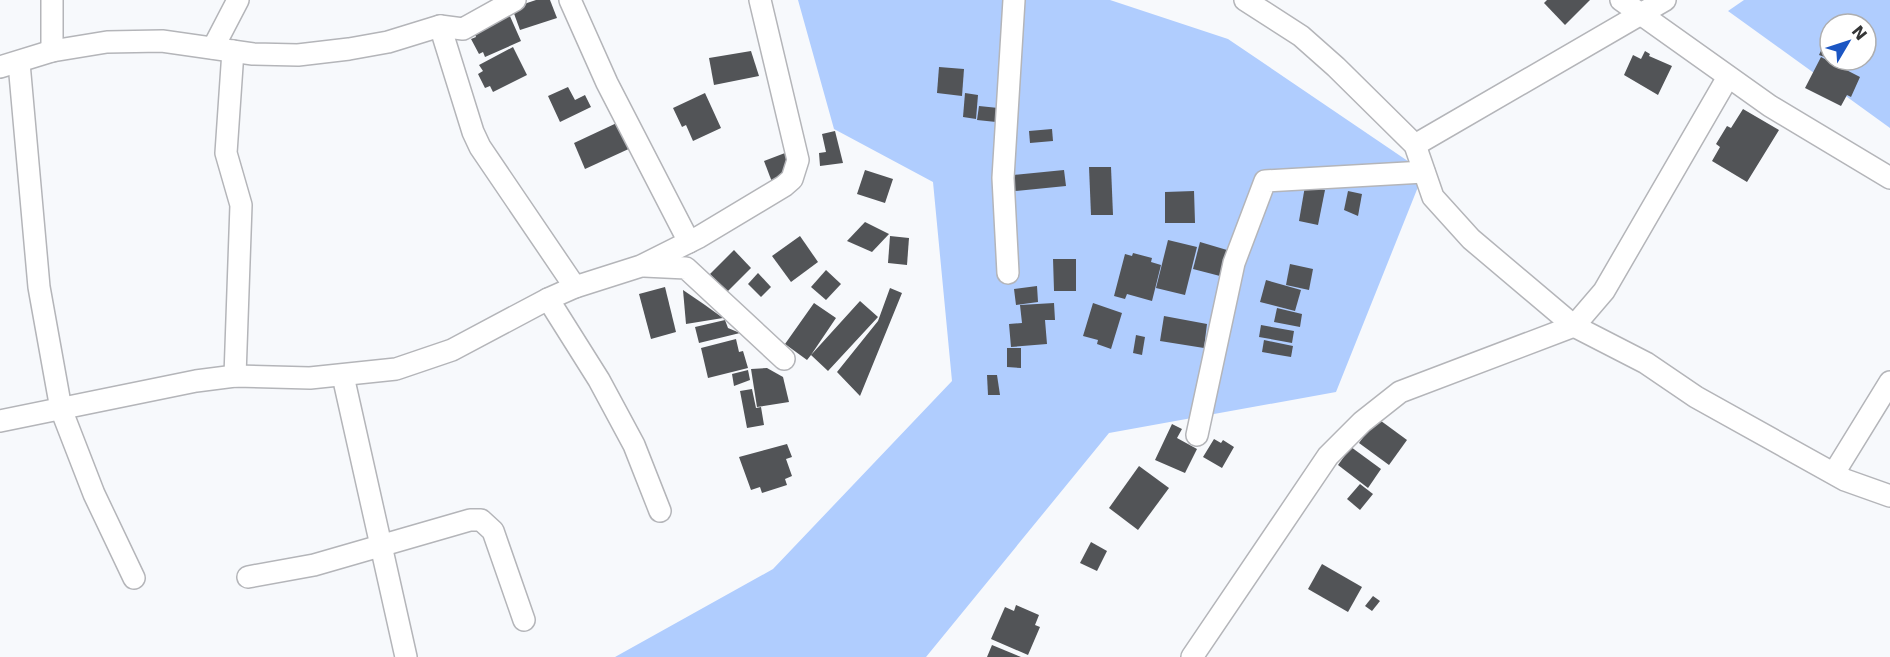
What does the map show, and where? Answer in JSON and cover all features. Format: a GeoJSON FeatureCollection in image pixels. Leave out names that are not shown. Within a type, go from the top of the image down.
{"type":"FeatureCollection","features":[{"type":"Feature","properties":{"kind":"street"},"geometry":{"type":"LineString","coordinates":[[52,0],[52,51]]}},
{"type":"Feature","properties":{"kind":"street"},"geometry":{"type":"LineString","coordinates":[[235,376],[241,205],[226,153],[223,49],[238,0]]}},
{"type":"Feature","properties":{"kind":"street"},"geometry":{"type":"LineString","coordinates":[[134,578],[94,494],[61,410],[39,287],[10,65],[52,51],[107,42],[162,41],[253,54],[298,54],[349,49],[388,42],[440,26],[463,30],[515,0]]}},
{"type":"Feature","properties":{"kind":"street"},"geometry":{"type":"LineString","coordinates":[[570,0],[607,83],[688,242]]}},
{"type":"Feature","properties":{"kind":"street"},"geometry":{"type":"LineString","coordinates":[[0,421],[196,381],[235,376],[310,378],[396,369],[452,351],[575,286],[641,266],[688,242],[784,186],[797,170],[798,160],[760,0]]}},
{"type":"Feature","properties":{"kind":"street"},"geometry":{"type":"LineString","coordinates":[[1008,273],[1003,178],[1014,0]]}},
{"type":"Feature","properties":{"kind":"street"},"geometry":{"type":"LineString","coordinates":[[1245,0],[1300,36],[1415,145],[1433,197],[1471,238],[1574,326],[1646,363],[1696,397],[1834,473],[1890,496]]}},
{"type":"Feature","properties":{"kind":"street"},"geometry":{"type":"LineString","coordinates":[[1621,0],[1770,106],[1890,178]]}},
{"type":"Feature","properties":{"kind":"street"},"geometry":{"type":"LineString","coordinates":[[1415,145],[1665,0]]}},
{"type":"Feature","properties":{"kind":"street"},"geometry":{"type":"LineString","coordinates":[[440,26],[477,139],[575,286]]}},
{"type":"Feature","properties":{"kind":"street"},"geometry":{"type":"LineString","coordinates":[[1199,655],[1328,456],[1362,422],[1400,392],[1574,326],[1604,291],[1728,76]]}},
{"type":"Feature","properties":{"kind":"street"},"geometry":{"type":"LineString","coordinates":[[1197,435],[1234,263],[1265,181],[1424,172]]}},
{"type":"Feature","properties":{"kind":"street"},"geometry":{"type":"LineString","coordinates":[[641,266],[686,268],[784,359]]}},
{"type":"Feature","properties":{"kind":"street"},"geometry":{"type":"LineString","coordinates":[[548,299],[599,380],[634,445],[660,511]]}},
{"type":"Feature","properties":{"kind":"street"},"geometry":{"type":"LineString","coordinates":[[343,376],[383,546],[406,657]]}},
{"type":"Feature","properties":{"kind":"street"},"geometry":{"type":"LineString","coordinates":[[1834,473],[1890,382]]}},
{"type":"Feature","properties":{"kind":"street"},"geometry":{"type":"LineString","coordinates":[[248,577],[314,565],[470,520],[481,520],[493,531],[524,620]]}},
{"type":"Feature","properties":{"kind":"shaded area"},"geometry":{"type":"Polygon","coordinates":[[[798,0],[1110,0],[1228,39],[1424,172],[1336,392],[1109,433],[926,657],[615,657],[773,569],[952,381],[933,182],[834,129],[798,0]]]}},
{"type":"Feature","properties":{"kind":"shaded area"},"geometry":{"type":"Polygon","coordinates":[[[1744,0],[1890,0],[1890,128],[1728,11],[1744,0]]]}},
{"type":"Feature","properties":{"kind":"building"},"geometry":{"type":"Polygon","coordinates":[[[536,0],[550,0],[557,18],[520,30],[512,8],[536,0]]]}},
{"type":"Feature","properties":{"kind":"building"},"geometry":{"type":"Polygon","coordinates":[[[1547,0],[1590,0],[1565,25],[1544,3],[1547,0]]]}},
{"type":"Feature","properties":{"kind":"building"},"geometry":{"type":"Polygon","coordinates":[[[509,14],[521,41],[485,57],[483,52],[479,54],[471,39],[476,37],[473,30],[509,14]]]}},
{"type":"Feature","properties":{"kind":"building"},"geometry":{"type":"Polygon","coordinates":[[[513,47],[527,75],[493,92],[490,86],[485,88],[478,74],[483,71],[479,65],[513,47]]]}},
{"type":"Feature","properties":{"kind":"building"},"geometry":{"type":"Polygon","coordinates":[[[751,51],[759,76],[714,85],[709,58],[751,51]]]}},
{"type":"Feature","properties":{"kind":"building"},"geometry":{"type":"Polygon","coordinates":[[[1645,51],[1650,54],[1649,56],[1672,66],[1658,95],[1624,75],[1633,55],[1641,59],[1645,51]]]}},
{"type":"Feature","properties":{"kind":"building"},"geometry":{"type":"Polygon","coordinates":[[[1818,63],[1818,72],[1850,72],[1860,77],[1851,97],[1847,95],[1841,106],[1805,88],[1818,63]]]}},
{"type":"Feature","properties":{"kind":"building"},"geometry":{"type":"Polygon","coordinates":[[[939,67],[964,69],[962,96],[937,93],[939,67]]]}},
{"type":"Feature","properties":{"kind":"building"},"geometry":{"type":"Polygon","coordinates":[[[568,87],[575,100],[585,95],[591,107],[560,122],[548,96],[568,87]]]}},
{"type":"Feature","properties":{"kind":"building"},"geometry":{"type":"Polygon","coordinates":[[[705,93],[721,128],[693,141],[686,125],[682,127],[673,108],[705,93]]]}},
{"type":"Feature","properties":{"kind":"building"},"geometry":{"type":"Polygon","coordinates":[[[965,93],[978,95],[976,119],[963,117],[965,93]]]}},
{"type":"Feature","properties":{"kind":"building"},"geometry":{"type":"Polygon","coordinates":[[[979,106],[1008,109],[1006,123],[977,120],[979,106]]]}},
{"type":"Feature","properties":{"kind":"building"},"geometry":{"type":"Polygon","coordinates":[[[1743,109],[1779,130],[1747,182],[1712,161],[1720,147],[1716,144],[1727,126],[1731,128],[1743,109]]]}},
{"type":"Feature","properties":{"kind":"building"},"geometry":{"type":"Polygon","coordinates":[[[621,121],[633,147],[585,169],[574,143],[621,121]]]}},
{"type":"Feature","properties":{"kind":"building"},"geometry":{"type":"Polygon","coordinates":[[[1052,129],[1053,141],[1030,143],[1029,131],[1052,129]]]}},
{"type":"Feature","properties":{"kind":"building"},"geometry":{"type":"Polygon","coordinates":[[[835,131],[843,163],[820,166],[819,153],[826,152],[822,134],[835,131]]]}},
{"type":"Feature","properties":{"kind":"building"},"geometry":{"type":"Polygon","coordinates":[[[785,153],[793,173],[772,182],[764,161],[785,153]]]}},
{"type":"Feature","properties":{"kind":"building"},"geometry":{"type":"Polygon","coordinates":[[[1089,167],[1111,167],[1113,215],[1091,215],[1089,167]]]}},
{"type":"Feature","properties":{"kind":"building"},"geometry":{"type":"Polygon","coordinates":[[[865,170],[893,179],[885,203],[857,194],[865,170]]]}},
{"type":"Feature","properties":{"kind":"building"},"geometry":{"type":"Polygon","coordinates":[[[1064,170],[1066,186],[1015,191],[1013,175],[1064,170]]]}},
{"type":"Feature","properties":{"kind":"building"},"geometry":{"type":"Polygon","coordinates":[[[1305,186],[1325,190],[1318,225],[1299,221],[1305,186]]]}},
{"type":"Feature","properties":{"kind":"building"},"geometry":{"type":"Polygon","coordinates":[[[1194,191],[1195,223],[1165,223],[1165,192],[1194,191]]]}},
{"type":"Feature","properties":{"kind":"building"},"geometry":{"type":"Polygon","coordinates":[[[1348,191],[1362,194],[1358,216],[1344,210],[1348,191]]]}},
{"type":"Feature","properties":{"kind":"building"},"geometry":{"type":"Polygon","coordinates":[[[865,222],[889,234],[872,252],[847,241],[865,222]]]}},
{"type":"Feature","properties":{"kind":"building"},"geometry":{"type":"Polygon","coordinates":[[[800,236],[818,262],[791,282],[772,256],[800,236]]]}},
{"type":"Feature","properties":{"kind":"building"},"geometry":{"type":"Polygon","coordinates":[[[890,236],[909,238],[907,265],[888,263],[890,236]]]}},
{"type":"Feature","properties":{"kind":"building"},"geometry":{"type":"Polygon","coordinates":[[[1168,240],[1197,247],[1185,295],[1156,288],[1168,240]]]}},
{"type":"Feature","properties":{"kind":"building"},"geometry":{"type":"Polygon","coordinates":[[[1200,242],[1227,250],[1220,276],[1193,269],[1200,242]]]}},
{"type":"Feature","properties":{"kind":"building"},"geometry":{"type":"Polygon","coordinates":[[[734,250],[751,268],[727,292],[710,274],[734,250]]]}},
{"type":"Feature","properties":{"kind":"building"},"geometry":{"type":"Polygon","coordinates":[[[1133,253],[1152,258],[1151,262],[1161,265],[1152,301],[1127,294],[1125,299],[1114,296],[1125,254],[1132,256],[1133,253]]]}},
{"type":"Feature","properties":{"kind":"building"},"geometry":{"type":"Polygon","coordinates":[[[1053,259],[1076,259],[1076,291],[1054,291],[1053,259]]]}},
{"type":"Feature","properties":{"kind":"building"},"geometry":{"type":"Polygon","coordinates":[[[1290,264],[1313,269],[1309,290],[1286,285],[1290,264]]]}},
{"type":"Feature","properties":{"kind":"building"},"geometry":{"type":"Polygon","coordinates":[[[826,270],[841,284],[826,300],[811,287],[826,270]]]}},
{"type":"Feature","properties":{"kind":"building"},"geometry":{"type":"Polygon","coordinates":[[[758,273],[771,287],[761,297],[748,284],[758,273]]]}},
{"type":"Feature","properties":{"kind":"building"},"geometry":{"type":"Polygon","coordinates":[[[1266,280],[1301,290],[1295,311],[1260,302],[1266,280]]]}},
{"type":"Feature","properties":{"kind":"building"},"geometry":{"type":"Polygon","coordinates":[[[1037,286],[1038,302],[1016,305],[1014,289],[1037,286]]]}},
{"type":"Feature","properties":{"kind":"building"},"geometry":{"type":"Polygon","coordinates":[[[665,287],[676,332],[651,339],[639,294],[665,287]]]}},
{"type":"Feature","properties":{"kind":"building"},"geometry":{"type":"Polygon","coordinates":[[[890,288],[902,293],[860,396],[837,372],[878,321],[890,288]]]}},
{"type":"Feature","properties":{"kind":"building"},"geometry":{"type":"Polygon","coordinates":[[[683,290],[705,305],[723,318],[686,324],[683,290]]]}},
{"type":"Feature","properties":{"kind":"building"},"geometry":{"type":"Polygon","coordinates":[[[860,301],[878,317],[828,371],[811,355],[860,301]]]}},
{"type":"Feature","properties":{"kind":"building"},"geometry":{"type":"Polygon","coordinates":[[[814,303],[836,318],[807,360],[785,344],[814,303]]]}},
{"type":"Feature","properties":{"kind":"building"},"geometry":{"type":"Polygon","coordinates":[[[1054,303],[1055,320],[1045,320],[1047,344],[1011,347],[1009,324],[1022,323],[1020,305],[1054,303]]]}},
{"type":"Feature","properties":{"kind":"building"},"geometry":{"type":"Polygon","coordinates":[[[1093,303],[1122,313],[1111,349],[1097,344],[1098,340],[1083,336],[1093,303]]]}},
{"type":"Feature","properties":{"kind":"building"},"geometry":{"type":"Polygon","coordinates":[[[1277,308],[1302,314],[1300,327],[1274,322],[1277,308]]]}},
{"type":"Feature","properties":{"kind":"building"},"geometry":{"type":"Polygon","coordinates":[[[1164,316],[1207,324],[1204,348],[1160,341],[1164,316]]]}},
{"type":"Feature","properties":{"kind":"building"},"geometry":{"type":"Polygon","coordinates":[[[725,320],[728,328],[740,333],[699,343],[695,327],[725,320]]]}},
{"type":"Feature","properties":{"kind":"building"},"geometry":{"type":"Polygon","coordinates":[[[1261,325],[1294,331],[1292,343],[1259,337],[1261,325]]]}},
{"type":"Feature","properties":{"kind":"building"},"geometry":{"type":"Polygon","coordinates":[[[1136,335],[1145,337],[1142,355],[1133,353],[1136,335]]]}},
{"type":"Feature","properties":{"kind":"building"},"geometry":{"type":"Polygon","coordinates":[[[736,339],[739,352],[743,351],[748,368],[708,378],[701,348],[736,339]]]}},
{"type":"Feature","properties":{"kind":"building"},"geometry":{"type":"Polygon","coordinates":[[[1264,340],[1293,346],[1291,357],[1262,352],[1264,340]]]}},
{"type":"Feature","properties":{"kind":"building"},"geometry":{"type":"Polygon","coordinates":[[[1007,348],[1021,348],[1021,368],[1007,367],[1007,348]]]}},
{"type":"Feature","properties":{"kind":"building"},"geometry":{"type":"Polygon","coordinates":[[[767,368],[783,377],[789,402],[757,407],[751,369],[767,368]]]}},
{"type":"Feature","properties":{"kind":"building"},"geometry":{"type":"Polygon","coordinates":[[[748,370],[750,380],[734,386],[732,374],[748,370]]]}},
{"type":"Feature","properties":{"kind":"building"},"geometry":{"type":"Polygon","coordinates":[[[987,375],[997,375],[1000,395],[988,395],[987,375]]]}},
{"type":"Feature","properties":{"kind":"building"},"geometry":{"type":"Polygon","coordinates":[[[752,389],[756,408],[761,407],[764,425],[747,428],[740,391],[752,389]]]}},
{"type":"Feature","properties":{"kind":"building"},"geometry":{"type":"Polygon","coordinates":[[[1377,418],[1407,440],[1389,465],[1359,443],[1377,418]]]}},
{"type":"Feature","properties":{"kind":"building"},"geometry":{"type":"Polygon","coordinates":[[[1172,424],[1182,429],[1177,438],[1197,449],[1185,473],[1155,460],[1172,424]]]}},
{"type":"Feature","properties":{"kind":"building"},"geometry":{"type":"Polygon","coordinates":[[[1214,439],[1221,443],[1223,440],[1234,447],[1222,468],[1203,457],[1214,439]]]}},
{"type":"Feature","properties":{"kind":"building"},"geometry":{"type":"Polygon","coordinates":[[[787,444],[792,457],[786,459],[792,476],[785,479],[787,485],[762,493],[760,487],[751,490],[739,457],[787,444]]]}},
{"type":"Feature","properties":{"kind":"building"},"geometry":{"type":"Polygon","coordinates":[[[1351,447],[1381,469],[1368,488],[1338,465],[1351,447]]]}},
{"type":"Feature","properties":{"kind":"building"},"geometry":{"type":"Polygon","coordinates":[[[1139,466],[1169,488],[1138,530],[1109,508],[1139,466]]]}},
{"type":"Feature","properties":{"kind":"building"},"geometry":{"type":"Polygon","coordinates":[[[1360,484],[1373,494],[1360,510],[1347,499],[1360,484]]]}},
{"type":"Feature","properties":{"kind":"building"},"geometry":{"type":"Polygon","coordinates":[[[1091,542],[1107,551],[1097,571],[1080,563],[1091,542]]]}},
{"type":"Feature","properties":{"kind":"building"},"geometry":{"type":"Polygon","coordinates":[[[1322,564],[1362,587],[1348,612],[1308,589],[1322,564]]]}},
{"type":"Feature","properties":{"kind":"building"},"geometry":{"type":"Polygon","coordinates":[[[1373,596],[1380,601],[1372,611],[1365,606],[1373,596]]]}},
{"type":"Feature","properties":{"kind":"building"},"geometry":{"type":"Polygon","coordinates":[[[1016,605],[1039,615],[1035,625],[1040,627],[1028,655],[991,639],[1005,607],[1014,611],[1016,605]]]}},
{"type":"Feature","properties":{"kind":"building"},"geometry":{"type":"Polygon","coordinates":[[[992,645],[1021,657],[987,657],[992,645]]]}}]}
